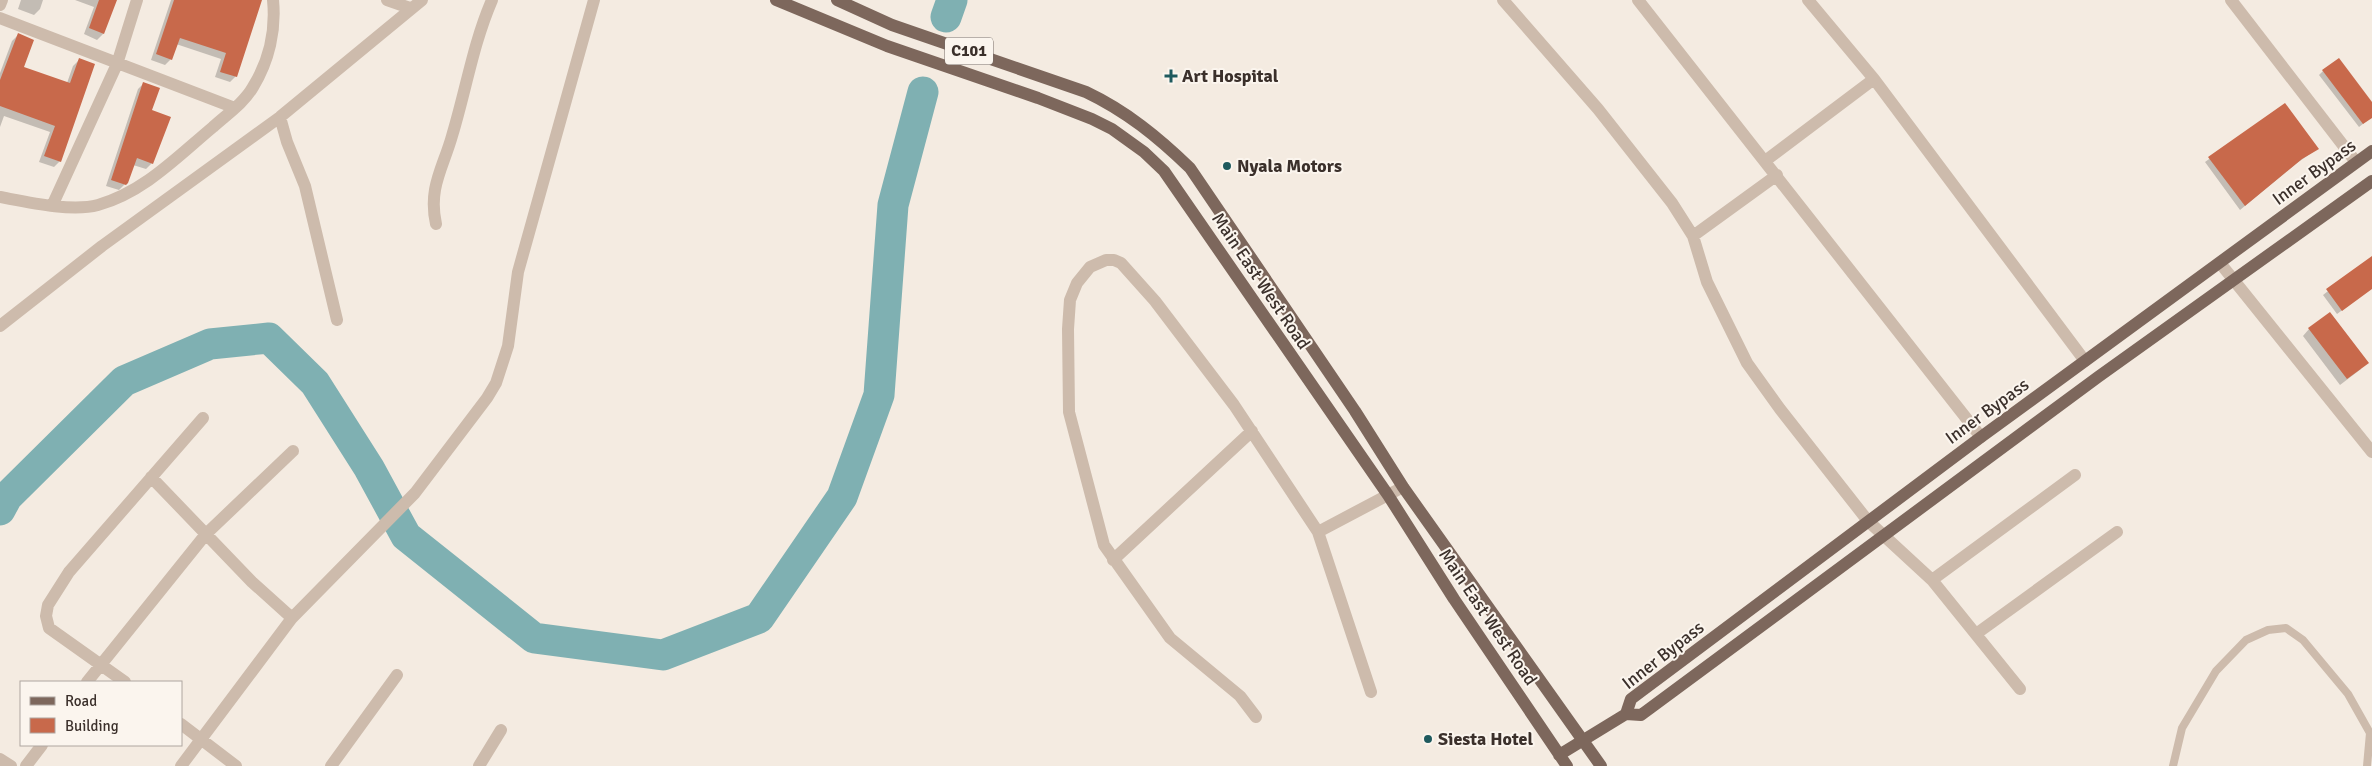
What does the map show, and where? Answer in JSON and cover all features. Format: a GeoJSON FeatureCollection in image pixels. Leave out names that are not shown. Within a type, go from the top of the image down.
{"type":"FeatureCollection","features":[{"type":"Feature","properties":{"kind":"main road","name":"Main East West Road"},"geometry":{"type":"LineString","coordinates":[[776,0],[801,5],[887,46],[1038,98],[1092,119],[1112,129],[1144,152],[1164,170],[1388,495],[1454,599],[1567,766]]}},
{"type":"Feature","properties":{"kind":"main road","name":"Main East West Road"},"geometry":{"type":"LineString","coordinates":[[837,0],[892,25],[1086,92],[1114,105],[1155,135],[1190,168],[1355,411],[1403,487],[1601,766]]}},
{"type":"Feature","properties":{"kind":"main road","name":"Inner Bypass"},"geometry":{"type":"LineString","coordinates":[[2372,151],[1981,437],[1630,699],[1626,714],[1641,715],[2098,377],[2372,181]]}},
{"type":"Feature","properties":{"kind":"main road"},"geometry":{"type":"LineString","coordinates":[[1184,200],[1203,186]]}},
{"type":"Feature","properties":{"kind":"main road"},"geometry":{"type":"LineString","coordinates":[[1337,422],[1355,411]]}},
{"type":"Feature","properties":{"kind":"main road"},"geometry":{"type":"LineString","coordinates":[[1454,599],[1474,587]]}},
{"type":"Feature","properties":{"kind":"main road"},"geometry":{"type":"LineString","coordinates":[[1559,755],[1626,714]]}},
{"type":"Feature","properties":{"kind":"street"},"geometry":{"type":"LineString","coordinates":[[0,5],[2,0]]}},
{"type":"Feature","properties":{"kind":"street"},"geometry":{"type":"LineString","coordinates":[[52,206],[117,64],[136,0]]}},
{"type":"Feature","properties":{"kind":"street"},"geometry":{"type":"LineString","coordinates":[[0,197],[52,206],[96,206],[126,194],[157,175],[235,108],[253,89],[268,55],[274,12],[273,0]]}},
{"type":"Feature","properties":{"kind":"street"},"geometry":{"type":"LineString","coordinates":[[387,0],[410,8]]}},
{"type":"Feature","properties":{"kind":"street"},"geometry":{"type":"LineString","coordinates":[[0,326],[102,246],[280,117],[422,0]]}},
{"type":"Feature","properties":{"kind":"street"},"geometry":{"type":"LineString","coordinates":[[436,224],[433,210],[434,192],[442,162],[452,137],[469,64],[492,0]]}},
{"type":"Feature","properties":{"kind":"street"},"geometry":{"type":"LineString","coordinates":[[181,766],[200,738],[292,618],[415,493],[487,398],[499,374],[508,346],[518,272],[594,0]]}},
{"type":"Feature","properties":{"kind":"street"},"geometry":{"type":"LineString","coordinates":[[1503,0],[1598,110],[1672,202],[1693,236],[1708,282],[1747,363],[1868,522],[1932,580],[2020,689]]}},
{"type":"Feature","properties":{"kind":"street"},"geometry":{"type":"LineString","coordinates":[[1638,0],[1766,160],[1981,437]]}},
{"type":"Feature","properties":{"kind":"street"},"geometry":{"type":"LineString","coordinates":[[1808,0],[1874,79],[2085,361]]}},
{"type":"Feature","properties":{"kind":"street"},"geometry":{"type":"LineString","coordinates":[[2231,0],[2356,162]]}},
{"type":"Feature","properties":{"kind":"street"},"geometry":{"type":"LineString","coordinates":[[0,18],[235,108]]}},
{"type":"Feature","properties":{"kind":"street"},"geometry":{"type":"LineString","coordinates":[[1766,160],[1874,79]]}},
{"type":"Feature","properties":{"kind":"street"},"geometry":{"type":"LineString","coordinates":[[280,117],[287,142],[305,186],[337,320]]}},
{"type":"Feature","properties":{"kind":"street"},"geometry":{"type":"LineString","coordinates":[[1693,236],[1776,175]]}},
{"type":"Feature","properties":{"kind":"street"},"geometry":{"type":"LineString","coordinates":[[1256,717],[1240,696],[1170,638],[1104,545],[1069,412],[1068,329],[1070,300],[1077,283],[1090,267],[1106,260],[1114,260],[1121,263],[1155,301],[1252,431],[1318,532],[1370,692]]}},
{"type":"Feature","properties":{"kind":"street"},"geometry":{"type":"LineString","coordinates":[[2220,263],[2372,452]]}},
{"type":"Feature","properties":{"kind":"street"},"geometry":{"type":"LineString","coordinates":[[124,681],[49,628],[46,616],[48,605],[70,572],[203,418]]}},
{"type":"Feature","properties":{"kind":"street"},"geometry":{"type":"LineString","coordinates":[[1113,560],[1252,431]]}},
{"type":"Feature","properties":{"kind":"street"},"geometry":{"type":"LineString","coordinates":[[88,681],[206,534],[293,451]]}},
{"type":"Feature","properties":{"kind":"street"},"geometry":{"type":"LineString","coordinates":[[1932,580],[2075,475]]}},
{"type":"Feature","properties":{"kind":"street"},"geometry":{"type":"LineString","coordinates":[[151,477],[252,582],[292,618]]}},
{"type":"Feature","properties":{"kind":"street"},"geometry":{"type":"LineString","coordinates":[[1318,532],[1403,487]]}},
{"type":"Feature","properties":{"kind":"street"},"geometry":{"type":"LineString","coordinates":[[1976,634],[2117,532]]}},
{"type":"Feature","properties":{"kind":"street"},"geometry":{"type":"LineString","coordinates":[[331,766],[397,675]]}},
{"type":"Feature","properties":{"kind":"street"},"geometry":{"type":"LineString","coordinates":[[182,725],[236,766]]}},
{"type":"Feature","properties":{"kind":"street"},"geometry":{"type":"LineString","coordinates":[[479,766],[501,730]]}},
{"type":"Feature","properties":{"kind":"street"},"geometry":{"type":"LineString","coordinates":[[26,766],[41,746]]}},
{"type":"Feature","properties":{"kind":"street"},"geometry":{"type":"LineString","coordinates":[[0,759],[11,766]]}},
{"type":"Feature","properties":{"kind":"lane"},"geometry":{"type":"LineString","coordinates":[[2174,766],[2182,728],[2216,671],[2246,640],[2268,630],[2286,628],[2304,640],[2348,694],[2370,733],[2367,766]]}},
{"type":"Feature","properties":{"kind":"building"},"geometry":{"type":"Polygon","coordinates":[[[99,0],[117,0],[104,34],[89,28],[99,0]]]}},
{"type":"Feature","properties":{"kind":"building"},"geometry":{"type":"Polygon","coordinates":[[[174,0],[262,0],[237,77],[220,72],[226,53],[180,38],[172,60],[156,54],[174,0]]]}},
{"type":"Feature","properties":{"kind":"building"},"geometry":{"type":"Polygon","coordinates":[[[18,33],[34,40],[24,67],[70,83],[79,58],[95,64],[61,162],[44,156],[55,126],[0,106],[0,80],[18,33]]]}},
{"type":"Feature","properties":{"kind":"building"},"geometry":{"type":"Polygon","coordinates":[[[2339,58],[2372,102],[2372,118],[2363,124],[2322,70],[2339,58]]]}},
{"type":"Feature","properties":{"kind":"building"},"geometry":{"type":"Polygon","coordinates":[[[143,82],[160,88],[152,110],[171,117],[153,164],[137,158],[126,185],[111,180],[143,82]]]}},
{"type":"Feature","properties":{"kind":"building"},"geometry":{"type":"Polygon","coordinates":[[[2285,103],[2319,149],[2302,159],[2245,206],[2208,157],[2285,103]]]}},
{"type":"Feature","properties":{"kind":"building"},"geometry":{"type":"Polygon","coordinates":[[[2372,256],[2372,289],[2342,311],[2326,289],[2372,256]]]}},
{"type":"Feature","properties":{"kind":"building"},"geometry":{"type":"Polygon","coordinates":[[[2330,312],[2369,363],[2347,379],[2308,328],[2330,312]]]}},
{"type":"Feature","properties":{"kind":"waterway"},"geometry":{"type":"LineString","coordinates":[[946,17],[952,0]]}},
{"type":"Feature","properties":{"kind":"waterway"},"geometry":{"type":"LineString","coordinates":[[0,510],[7,497],[124,381],[210,344],[269,338],[315,383],[369,468],[406,536],[534,638],[663,655],[759,618],[842,497],[879,395],[893,205],[923,92]]}},
{"type":"Feature","properties":{"kind":"place","name":"Art Hospital"},"geometry":{"type":"Point","coordinates":[1171,76]}},
{"type":"Feature","properties":{"kind":"place","name":"Nyala Motors"},"geometry":{"type":"Point","coordinates":[1227,166]}},
{"type":"Feature","properties":{"kind":"place","name":"Siesta Hotel"},"geometry":{"type":"Point","coordinates":[1428,739]}}]}
